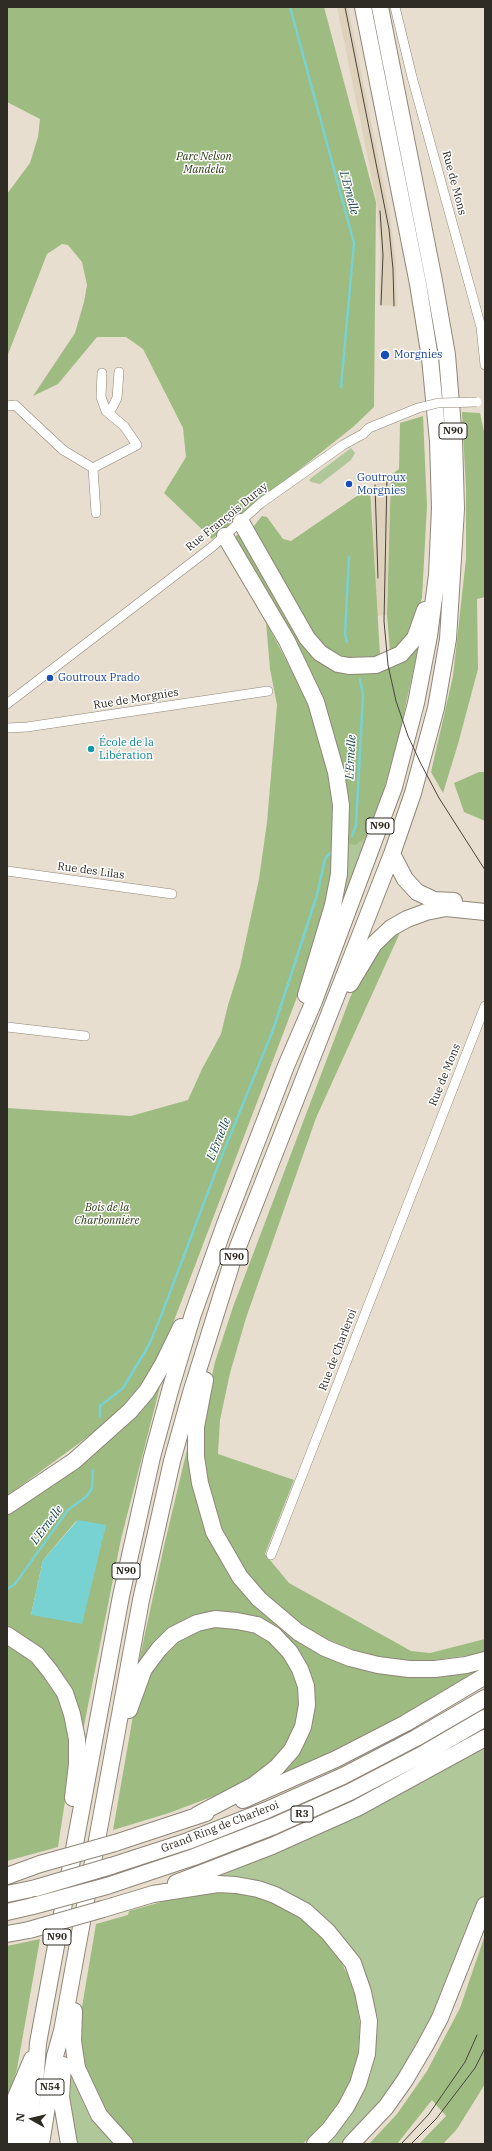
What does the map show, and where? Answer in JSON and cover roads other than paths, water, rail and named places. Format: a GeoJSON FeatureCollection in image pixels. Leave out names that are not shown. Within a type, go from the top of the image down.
{"type":"FeatureCollection","features":[{"type":"Feature","properties":{"kind":"highway","name":"N90"},"geometry":{"type":"LineString","coordinates":[[12,2144],[28,2070],[38,2042],[76,1832],[136,1527],[156,1443],[193,1314],[286,1066],[320,987],[394,786],[416,703],[429,636],[437,575],[440,501],[438,441],[430,358],[418,284],[363,7]]}},
{"type":"Feature","properties":{"kind":"highway","name":"N90"},"geometry":{"type":"LineString","coordinates":[[62,2031],[112,1751],[156,1532],[174,1453],[209,1334],[251,1211],[392,854],[413,793],[436,708],[448,639],[456,509],[454,440],[446,355],[434,281],[380,7]]}},
{"type":"Feature","properties":{"kind":"highway"},"geometry":{"type":"LineString","coordinates":[[241,522],[307,638],[320,653],[338,664],[349,666],[376,665],[401,654],[409,647],[420,628],[427,596],[437,575]]}},
{"type":"Feature","properties":{"kind":"highway"},"geometry":{"type":"LineString","coordinates":[[225,536],[287,641],[316,702],[334,765],[341,804],[339,874],[333,904],[290,1042],[286,1066]]}},
{"type":"Feature","properties":{"kind":"highway"},"geometry":{"type":"LineString","coordinates":[[392,854],[405,878],[417,892],[434,900],[470,901],[485,904]]}},
{"type":"Feature","properties":{"kind":"highway"},"geometry":{"type":"LineString","coordinates":[[332,1006],[347,990],[360,964],[374,944],[391,928],[407,919],[426,912],[446,908],[485,912]]}},
{"type":"Feature","properties":{"kind":"highway"},"geometry":{"type":"LineString","coordinates":[[7,1506],[74,1461],[130,1411],[147,1391],[164,1364],[180,1327],[193,1314]]}},
{"type":"Feature","properties":{"kind":"highway"},"geometry":{"type":"LineString","coordinates":[[209,1334],[208,1369],[196,1427],[196,1457],[200,1483],[214,1532],[240,1577],[259,1600],[298,1632],[325,1648],[350,1658],[378,1665],[435,1669],[466,1665],[485,1660]]}},
{"type":"Feature","properties":{"kind":"highway"},"geometry":{"type":"LineString","coordinates":[[112,1751],[124,1728],[133,1697],[144,1669],[173,1635],[197,1623],[215,1619],[237,1620],[257,1625],[274,1635],[290,1652],[300,1669],[306,1686],[307,1705],[303,1727],[292,1750],[277,1767],[254,1785],[197,1815]]}},
{"type":"Feature","properties":{"kind":"highway"},"geometry":{"type":"LineString","coordinates":[[7,1635],[37,1655],[65,1693],[72,1714],[77,1739],[77,1764],[73,1799],[76,1832]]}},
{"type":"Feature","properties":{"kind":"highway"},"geometry":{"type":"LineString","coordinates":[[7,1876],[33,1866],[115,1843],[197,1815],[230,1806],[336,1759],[406,1723],[485,1676]]}},
{"type":"Feature","properties":{"kind":"highway","name":"Grand Ring de Charleroi"},"geometry":{"type":"LineString","coordinates":[[7,1894],[36,1888],[111,1866],[188,1841],[267,1810],[356,1769],[416,1738],[485,1698]]}},
{"type":"Feature","properties":{"kind":"highway","name":"Grand Ring de Charleroi"},"geometry":{"type":"LineString","coordinates":[[7,1912],[107,1886],[194,1857],[274,1826],[350,1792],[425,1753],[485,1718]]}},
{"type":"Feature","properties":{"kind":"highway"},"geometry":{"type":"LineString","coordinates":[[153,1894],[167,1886],[272,1846],[357,1808],[485,1738]]}},
{"type":"Feature","properties":{"kind":"highway"},"geometry":{"type":"LineString","coordinates":[[7,1870],[33,1866]]}},
{"type":"Feature","properties":{"kind":"highway"},"geometry":{"type":"LineString","coordinates":[[7,1934],[29,1930],[153,1894],[218,1884],[258,1889],[276,1895],[305,1911],[328,1932],[353,1963],[363,1992],[369,2021],[367,2054],[358,2084],[346,2107],[330,2130],[315,2144]]}},
{"type":"Feature","properties":{"kind":"highway"},"geometry":{"type":"LineString","coordinates":[[351,2144],[386,2107],[405,2080],[425,2046],[445,2006],[485,1905]]}},
{"type":"Feature","properties":{"kind":"highway"},"geometry":{"type":"LineString","coordinates":[[70,1987],[74,2009],[73,2041],[77,2068],[99,2115],[125,2144]]}},
{"type":"Feature","properties":{"kind":"highway"},"geometry":{"type":"LineString","coordinates":[[62,2031],[64,2056],[61,2097],[69,2144]]}},
{"type":"Feature","properties":{"kind":"highway","name":"N54"},"geometry":{"type":"LineString","coordinates":[[41,2144],[55,2056],[62,2031]]}},
{"type":"Feature","properties":{"kind":"highway","name":"N54"},"geometry":{"type":"LineString","coordinates":[[25,2144],[36,2072],[38,2042]]}},
{"type":"Feature","properties":{"kind":"highway"},"geometry":{"type":"LineString","coordinates":[[7,2118],[28,2070]]}},
{"type":"Feature","properties":{"kind":"street","name":"Rue de Mons"},"geometry":{"type":"LineString","coordinates":[[395,7],[412,77],[481,327],[485,365]]}},
{"type":"Feature","properties":{"kind":"street"},"geometry":{"type":"LineString","coordinates":[[106,411],[112,408],[117,398],[118,372]]}},
{"type":"Feature","properties":{"kind":"street"},"geometry":{"type":"LineString","coordinates":[[93,468],[137,445],[124,426],[106,411],[101,397],[102,374]]}},
{"type":"Feature","properties":{"kind":"street","name":"Rue François Duray"},"geometry":{"type":"LineString","coordinates":[[8,700],[225,536],[261,503],[343,445],[363,434],[369,428],[418,408],[444,402],[481,403]]}},
{"type":"Feature","properties":{"kind":"street"},"geometry":{"type":"LineString","coordinates":[[7,406],[15,405],[63,450],[93,468]]}},
{"type":"Feature","properties":{"kind":"street"},"geometry":{"type":"LineString","coordinates":[[93,468],[96,513]]}},
{"type":"Feature","properties":{"kind":"street","name":"Rue de Morgnies"},"geometry":{"type":"LineString","coordinates":[[7,728],[27,727],[268,691]]}},
{"type":"Feature","properties":{"kind":"street","name":"Rue des Lilas"},"geometry":{"type":"LineString","coordinates":[[7,871],[172,894]]}},
{"type":"Feature","properties":{"kind":"street","name":"Rue de Mons"},"geometry":{"type":"LineString","coordinates":[[427,1153],[485,1006]]}},
{"type":"Feature","properties":{"kind":"street"},"geometry":{"type":"LineString","coordinates":[[7,1027],[85,1036]]}},
{"type":"Feature","properties":{"kind":"street","name":"Rue de Charleroi"},"geometry":{"type":"LineString","coordinates":[[271,1555],[427,1153]]}},
{"type":"Feature","properties":{"kind":"water"},"geometry":{"type":"Polygon","coordinates":[[[78,1520],[106,1525],[82,1624],[31,1615],[43,1560],[78,1520]]]}},
{"type":"Feature","properties":{"kind":"waterway","name":"L'Ernelle"},"geometry":{"type":"LineString","coordinates":[[290,7],[354,243],[341,387]]}},
{"type":"Feature","properties":{"kind":"waterway","name":"L'Ernelle"},"geometry":{"type":"LineString","coordinates":[[347,642],[345,634],[349,557]]}},
{"type":"Feature","properties":{"kind":"waterway","name":"L'Ernelle"},"geometry":{"type":"LineString","coordinates":[[352,836],[356,825],[363,695],[360,679]]}},
{"type":"Feature","properties":{"kind":"waterway","name":"L'Ernelle"},"geometry":{"type":"LineString","coordinates":[[100,1417],[100,1406],[123,1388],[149,1345],[161,1316],[219,1163],[273,1030],[317,895],[325,859],[330,853]]}},
{"type":"Feature","properties":{"kind":"waterway","name":"L'Ernelle"},"geometry":{"type":"LineString","coordinates":[[7,1589],[15,1584],[68,1510],[87,1496],[92,1488],[93,1470]]}},
{"type":"Feature","properties":{"kind":"tram line"},"geometry":{"type":"LineString","coordinates":[[345,7],[389,229],[393,269],[394,306]]}},
{"type":"Feature","properties":{"kind":"tram line"},"geometry":{"type":"LineString","coordinates":[[380,211],[383,255],[381,305]]}},
{"type":"Feature","properties":{"kind":"tram line"},"geometry":{"type":"LineString","coordinates":[[387,476],[384,621],[388,665],[396,701],[408,736],[421,764],[439,798],[485,870]]}},
{"type":"Feature","properties":{"kind":"tram line"},"geometry":{"type":"LineString","coordinates":[[375,485],[378,578]]}},
{"type":"Feature","properties":{"kind":"tram line"},"geometry":{"type":"LineString","coordinates":[[401,2144],[429,2114],[465,2062],[477,2035]]}},
{"type":"Feature","properties":{"kind":"tram line"},"geometry":{"type":"LineString","coordinates":[[411,2144],[436,2119],[475,2068],[485,2048]]}},
{"type":"Feature","properties":{"kind":"place","name":"Morgnies"},"geometry":{"type":"Point","coordinates":[385,355]}},
{"type":"Feature","properties":{"kind":"place","name":"Goutroux Morgnies"},"geometry":{"type":"Point","coordinates":[349,484]}},
{"type":"Feature","properties":{"kind":"place","name":"Goutroux Prado"},"geometry":{"type":"Point","coordinates":[50,678]}},
{"type":"Feature","properties":{"kind":"place","name":"École de la Libération"},"geometry":{"type":"Point","coordinates":[91,749]}},
{"type":"Feature","properties":{"kind":"park label","name":"Parc Nelson Mandela"},"geometry":{"type":"Point","coordinates":[204,163]}},
{"type":"Feature","properties":{"kind":"park label","name":"Bois de la Charbonnière"},"geometry":{"type":"Point","coordinates":[107,1214]}}]}
